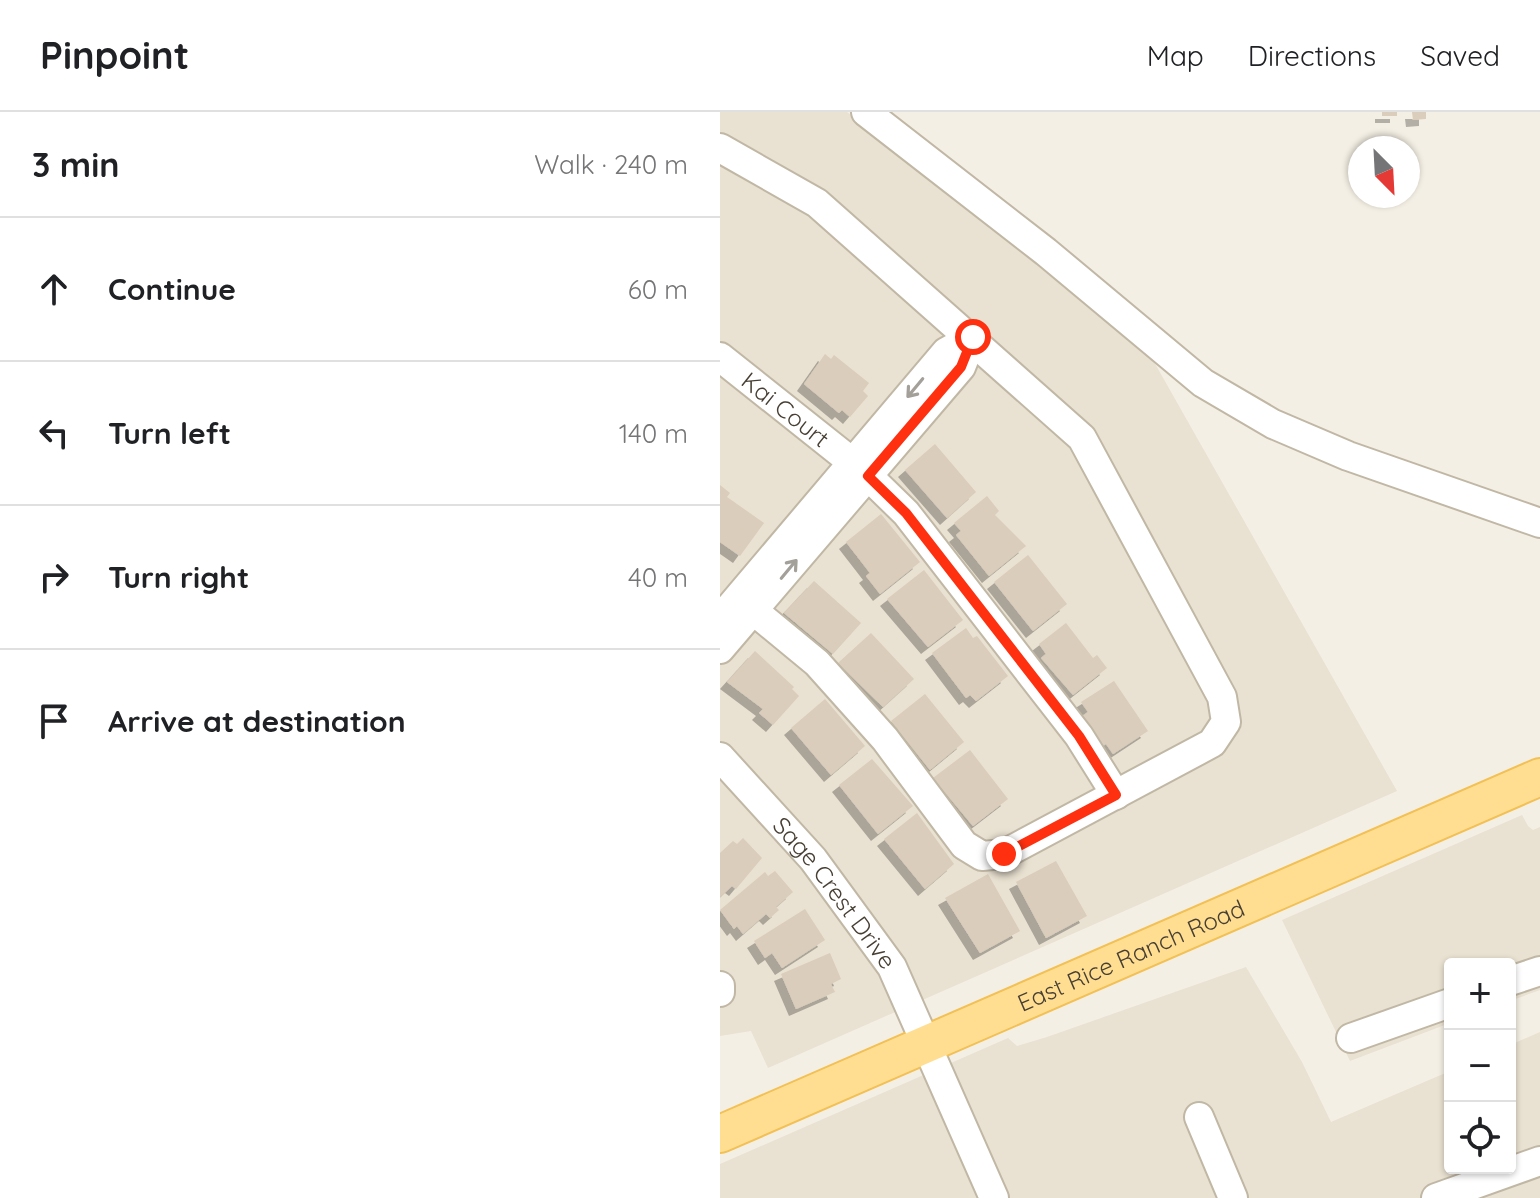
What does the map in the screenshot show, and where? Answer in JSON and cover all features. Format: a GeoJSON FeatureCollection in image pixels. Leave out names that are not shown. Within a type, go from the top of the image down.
{"type":"FeatureCollection","features":[{"type":"Feature","properties":{"kind":"main road","name":"East Rice Ranch Road"},"geometry":{"type":"LineString","coordinates":[[720,1134],[923,1035],[1540,756]]}},
{"type":"Feature","properties":{"kind":"main road","name":"East Rice Ranch Road"},"geometry":{"type":"LineString","coordinates":[[720,1113],[923,1035],[1540,777]]}},
{"type":"Feature","properties":{"kind":"street"},"geometry":{"type":"LineString","coordinates":[[866,112],[1046,252],[1203,383],[1273,424],[1348,456],[1540,523]]}},
{"type":"Feature","properties":{"kind":"street"},"geometry":{"type":"LineString","coordinates":[[720,148],[817,203],[973,337],[1082,438],[1222,697],[1226,722],[1212,743],[1004,854],[982,856],[964,845],[885,739],[817,663],[738,597]]}},
{"type":"Feature","properties":{"kind":"street"},"geometry":{"type":"LineString","coordinates":[[720,619],[860,469],[946,352],[973,337]]}},
{"type":"Feature","properties":{"kind":"street","name":"Kai Court"},"geometry":{"type":"LineString","coordinates":[[720,357],[860,469],[906,513],[1079,736],[1116,795]]}},
{"type":"Feature","properties":{"kind":"street"},"geometry":{"type":"LineString","coordinates":[[720,649],[738,597]]}},
{"type":"Feature","properties":{"kind":"street","name":"Sage Crest Drive"},"geometry":{"type":"LineString","coordinates":[[720,757],[813,859],[892,967],[994,1198]]}},
{"type":"Feature","properties":{"kind":"street"},"geometry":{"type":"LineString","coordinates":[[1516,979],[1540,971]]}},
{"type":"Feature","properties":{"kind":"street"},"geometry":{"type":"LineString","coordinates":[[1351,1038],[1444,1005]]}},
{"type":"Feature","properties":{"kind":"street"},"geometry":{"type":"LineString","coordinates":[[1199,1117],[1233,1198]]}},
{"type":"Feature","properties":{"kind":"street"},"geometry":{"type":"LineString","coordinates":[[1436,1198],[1540,1161]]}},
{"type":"Feature","properties":{"kind":"shaded area"},"geometry":{"type":"Polygon","coordinates":[[[720,112],[847,112],[1149,353],[1397,791],[768,1068],[751,1031],[720,1036],[720,112]]]}},
{"type":"Feature","properties":{"kind":"shaded area"},"geometry":{"type":"Polygon","coordinates":[[[1522,815],[1533,830],[1540,827],[1540,990],[1516,999],[1516,958],[1444,958],[1444,1025],[1350,1061],[1282,920],[1522,815]]]}},
{"type":"Feature","properties":{"kind":"shaded area"},"geometry":{"type":"Polygon","coordinates":[[[1246,967],[1302,1062],[1331,1122],[1444,1074],[1444,1174],[1516,1174],[1516,1042],[1540,1032],[1540,1198],[720,1198],[720,1164],[1008,1038],[1017,1046],[1246,967]]]}},
{"type":"Feature","properties":{"kind":"building"},"geometry":{"type":"Polygon","coordinates":[[[1382,112],[1397,112],[1397,116],[1382,116],[1382,112]]]}},
{"type":"Feature","properties":{"kind":"building"},"geometry":{"type":"Polygon","coordinates":[[[1412,112],[1426,112],[1426,119],[1413,120],[1412,112]]]}},
{"type":"Feature","properties":{"kind":"building"},"geometry":{"type":"Polygon","coordinates":[[[825,354],[831,359],[834,355],[869,383],[863,391],[868,396],[850,417],[842,410],[839,413],[804,384],[825,354]]]}},
{"type":"Feature","properties":{"kind":"building"},"geometry":{"type":"Polygon","coordinates":[[[935,444],[976,492],[947,518],[905,470],[935,444]]]}},
{"type":"Feature","properties":{"kind":"building"},"geometry":{"type":"Polygon","coordinates":[[[720,485],[730,493],[727,497],[764,523],[740,556],[720,542],[720,485]]]}},
{"type":"Feature","properties":{"kind":"building"},"geometry":{"type":"Polygon","coordinates":[[[987,496],[999,511],[995,515],[1026,546],[989,576],[956,535],[961,531],[954,523],[987,496]]]}},
{"type":"Feature","properties":{"kind":"building"},"geometry":{"type":"Polygon","coordinates":[[[881,514],[920,562],[880,594],[866,576],[870,573],[846,542],[881,514]]]}},
{"type":"Feature","properties":{"kind":"building"},"geometry":{"type":"Polygon","coordinates":[[[1028,555],[1067,604],[1033,631],[994,582],[1028,555]]]}},
{"type":"Feature","properties":{"kind":"building"},"geometry":{"type":"Polygon","coordinates":[[[924,570],[963,620],[928,647],[887,599],[924,570]]]}},
{"type":"Feature","properties":{"kind":"building"},"geometry":{"type":"Polygon","coordinates":[[[814,581],[861,623],[833,654],[784,613],[814,581]]]}},
{"type":"Feature","properties":{"kind":"building"},"geometry":{"type":"Polygon","coordinates":[[[1066,623],[1093,658],[1097,655],[1107,668],[1073,695],[1041,658],[1046,654],[1039,644],[1066,623]]]}},
{"type":"Feature","properties":{"kind":"building"},"geometry":{"type":"Polygon","coordinates":[[[966,628],[973,638],[977,636],[1008,676],[976,701],[970,695],[966,698],[932,653],[966,628]]]}},
{"type":"Feature","properties":{"kind":"building"},"geometry":{"type":"Polygon","coordinates":[[[871,633],[914,679],[883,707],[838,663],[871,633]]]}},
{"type":"Feature","properties":{"kind":"building"},"geometry":{"type":"Polygon","coordinates":[[[755,651],[794,687],[792,689],[799,696],[773,725],[759,713],[763,709],[727,682],[755,651]]]}},
{"type":"Feature","properties":{"kind":"building"},"geometry":{"type":"Polygon","coordinates":[[[1114,681],[1148,731],[1113,754],[1106,744],[1101,747],[1081,717],[1088,712],[1081,702],[1114,681]]]}},
{"type":"Feature","properties":{"kind":"building"},"geometry":{"type":"Polygon","coordinates":[[[925,694],[964,742],[930,770],[891,721],[925,694]]]}},
{"type":"Feature","properties":{"kind":"building"},"geometry":{"type":"Polygon","coordinates":[[[825,699],[865,746],[831,775],[791,728],[825,699]]]}},
{"type":"Feature","properties":{"kind":"building"},"geometry":{"type":"Polygon","coordinates":[[[970,750],[1008,799],[973,826],[933,778],[970,750]]]}},
{"type":"Feature","properties":{"kind":"building"},"geometry":{"type":"Polygon","coordinates":[[[872,759],[913,806],[878,834],[839,785],[872,759]]]}},
{"type":"Feature","properties":{"kind":"building"},"geometry":{"type":"Polygon","coordinates":[[[917,813],[954,864],[925,889],[884,839],[917,813]]]}},
{"type":"Feature","properties":{"kind":"building"},"geometry":{"type":"Polygon","coordinates":[[[743,838],[762,858],[736,889],[732,886],[720,897],[720,853],[733,841],[737,844],[743,838]]]}},
{"type":"Feature","properties":{"kind":"building"},"geometry":{"type":"Polygon","coordinates":[[[1056,861],[1087,916],[1046,938],[1016,882],[1056,861]]]}},
{"type":"Feature","properties":{"kind":"building"},"geometry":{"type":"Polygon","coordinates":[[[775,871],[793,892],[776,907],[779,910],[770,918],[766,914],[743,934],[737,926],[734,929],[720,910],[765,872],[768,876],[775,871]]]}},
{"type":"Feature","properties":{"kind":"building"},"geometry":{"type":"Polygon","coordinates":[[[988,874],[1020,931],[980,953],[945,898],[988,874]]]}},
{"type":"Feature","properties":{"kind":"building"},"geometry":{"type":"Polygon","coordinates":[[[805,909],[825,940],[782,968],[772,953],[765,958],[754,941],[805,909]]]}},
{"type":"Feature","properties":{"kind":"building"},"geometry":{"type":"Polygon","coordinates":[[[830,953],[841,979],[831,984],[835,992],[796,1009],[781,974],[830,953]]]}},
{"type":"Feature","properties":{"kind":"route"},"geometry":{"type":"LineString","coordinates":[[973,337],[961,367],[868,476],[906,513],[1079,736],[1116,795],[1004,854]]}}]}
